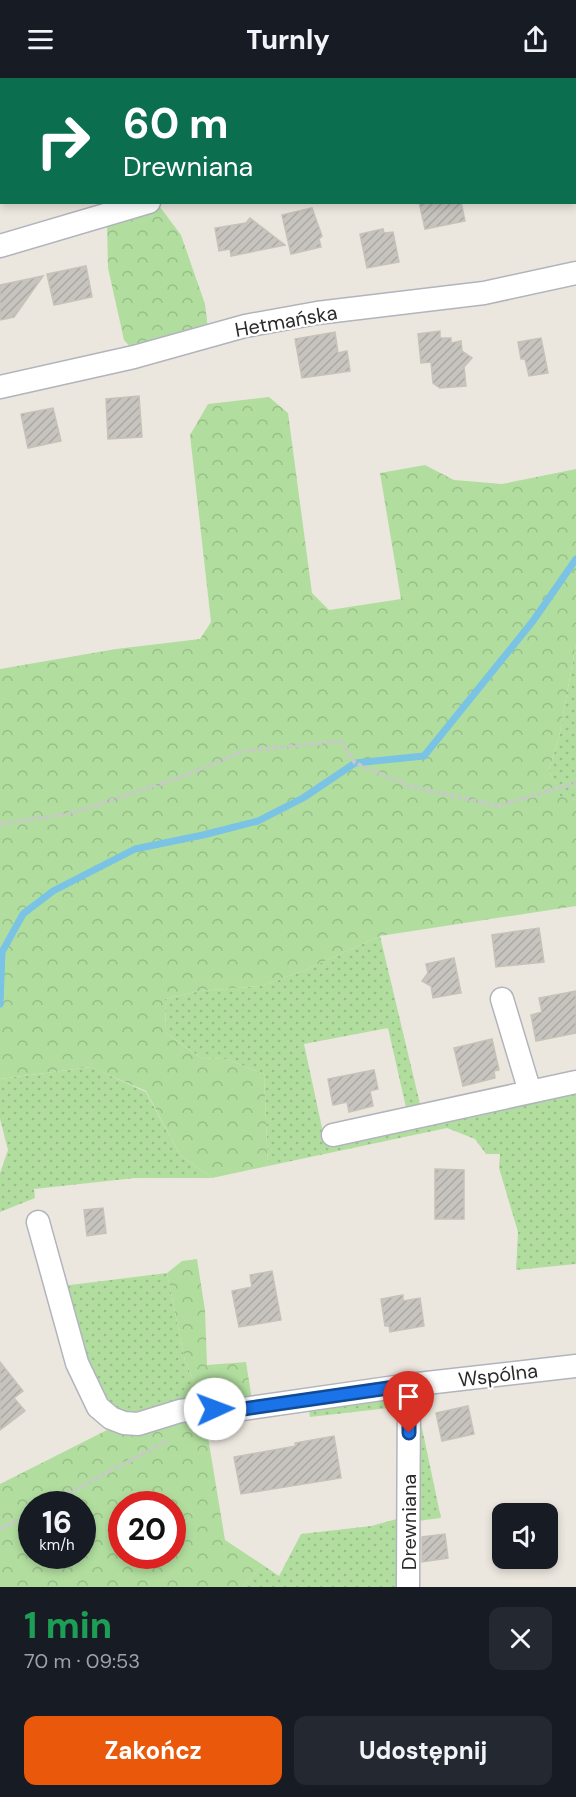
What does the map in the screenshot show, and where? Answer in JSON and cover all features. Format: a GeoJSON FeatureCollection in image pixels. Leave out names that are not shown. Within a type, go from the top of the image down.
{"type":"FeatureCollection","features":[{"type":"Feature","properties":{"kind":"street"},"geometry":{"type":"LineString","coordinates":[[0,246],[142,204]]}},
{"type":"Feature","properties":{"kind":"street","name":"Hetmańska"},"geometry":{"type":"LineString","coordinates":[[0,387],[123,360],[245,326],[317,313],[484,293],[576,273]]}},
{"type":"Feature","properties":{"kind":"street"},"geometry":{"type":"LineString","coordinates":[[502,999],[530,1092]]}},
{"type":"Feature","properties":{"kind":"street"},"geometry":{"type":"LineString","coordinates":[[333,1135],[576,1082]]}},
{"type":"Feature","properties":{"kind":"street","name":"Wspólna"},"geometry":{"type":"LineString","coordinates":[[38,1222],[77,1363],[98,1407],[111,1418],[124,1423],[138,1424],[180,1411],[202,1408],[229,1411],[409,1385],[576,1366]]}},
{"type":"Feature","properties":{"kind":"street","name":"Drewniana"},"geometry":{"type":"LineString","coordinates":[[408,1587],[409,1385]]}},
{"type":"Feature","properties":{"kind":"path"},"geometry":{"type":"LineString","coordinates":[[0,824],[73,813],[181,777],[244,751],[341,741],[355,763],[409,786],[498,806],[576,783]]}},
{"type":"Feature","properties":{"kind":"path"},"geometry":{"type":"LineString","coordinates":[[72,1491],[178,1435]]}},
{"type":"Feature","properties":{"kind":"path"},"geometry":{"type":"LineString","coordinates":[[0,1529],[18,1520]]}},
{"type":"Feature","properties":{"kind":"green space"},"geometry":{"type":"Polygon","coordinates":[[[160,207],[181,235],[205,304],[208,329],[133,350],[124,340],[108,268],[107,224],[160,207]]]}},
{"type":"Feature","properties":{"kind":"green space"},"geometry":{"type":"Polygon","coordinates":[[[269,397],[288,413],[312,593],[329,610],[401,599],[380,473],[425,465],[454,480],[502,484],[576,469],[576,644],[559,737],[549,770],[560,796],[576,800],[576,906],[380,936],[305,970],[261,986],[200,991],[165,999],[166,1033],[201,1058],[226,1059],[264,1074],[268,1166],[212,1178],[180,1155],[146,1091],[90,1067],[0,1079],[0,669],[116,649],[200,639],[211,622],[190,435],[208,404],[269,397]]]}},
{"type":"Feature","properties":{"kind":"green space"},"geometry":{"type":"Polygon","coordinates":[[[576,644],[576,800],[560,797],[549,770],[559,737],[576,644]]]}},
{"type":"Feature","properties":{"kind":"green space"},"geometry":{"type":"Polygon","coordinates":[[[380,936],[421,1108],[407,1112],[388,1028],[304,1044],[325,1142],[576,1087],[576,1264],[516,1270],[518,1232],[499,1168],[500,1154],[486,1154],[475,1139],[447,1128],[268,1166],[264,1074],[226,1059],[201,1058],[166,1033],[165,999],[200,991],[261,986],[305,970],[380,936]]]}},
{"type":"Feature","properties":{"kind":"green space"},"geometry":{"type":"Polygon","coordinates":[[[91,1067],[146,1092],[180,1155],[212,1178],[135,1178],[34,1189],[35,1198],[0,1212],[0,1173],[8,1150],[0,1119],[0,1079],[91,1067]]]}},
{"type":"Feature","properties":{"kind":"green space"},"geometry":{"type":"Polygon","coordinates":[[[197,1259],[205,1310],[207,1365],[246,1362],[252,1400],[217,1402],[200,1396],[185,1361],[167,1273],[182,1261],[197,1259]]]}},
{"type":"Feature","properties":{"kind":"green space"},"geometry":{"type":"Polygon","coordinates":[[[167,1273],[185,1361],[200,1396],[147,1415],[121,1415],[98,1393],[62,1286],[167,1273]]]}},
{"type":"Feature","properties":{"kind":"green space"},"geometry":{"type":"Polygon","coordinates":[[[390,1395],[395,1399],[400,1410],[389,1408],[310,1417],[308,1405],[390,1395]]]}},
{"type":"Feature","properties":{"kind":"green space"},"geometry":{"type":"Polygon","coordinates":[[[421,1396],[423,1407],[418,1409],[441,1518],[417,1521],[417,1402],[421,1396]]]}},
{"type":"Feature","properties":{"kind":"green space"},"geometry":{"type":"Polygon","coordinates":[[[204,1413],[225,1540],[263,1565],[243,1587],[0,1587],[0,1484],[113,1427],[204,1413]]]}},
{"type":"Feature","properties":{"kind":"green space"},"geometry":{"type":"Polygon","coordinates":[[[404,1517],[397,1587],[243,1587],[263,1565],[279,1576],[301,1534],[371,1526],[404,1517]]]}},
{"type":"Feature","properties":{"kind":"building"},"geometry":{"type":"Polygon","coordinates":[[[419,204],[461,204],[465,221],[425,229],[419,204]]]}},
{"type":"Feature","properties":{"kind":"building"},"geometry":{"type":"Polygon","coordinates":[[[312,208],[322,236],[319,239],[321,247],[291,254],[282,215],[312,208]]]}},
{"type":"Feature","properties":{"kind":"building"},"geometry":{"type":"Polygon","coordinates":[[[250,218],[285,245],[231,256],[230,249],[219,251],[215,228],[246,223],[250,218]]]}},
{"type":"Feature","properties":{"kind":"building"},"geometry":{"type":"Polygon","coordinates":[[[383,229],[384,233],[393,232],[399,262],[367,268],[360,234],[383,229]]]}},
{"type":"Feature","properties":{"kind":"building"},"geometry":{"type":"Polygon","coordinates":[[[86,266],[92,297],[54,305],[47,274],[86,266]]]}},
{"type":"Feature","properties":{"kind":"building"},"geometry":{"type":"Polygon","coordinates":[[[43,276],[14,317],[0,320],[0,285],[43,276]]]}},
{"type":"Feature","properties":{"kind":"building"},"geometry":{"type":"Polygon","coordinates":[[[440,331],[440,338],[451,338],[451,343],[461,341],[462,351],[472,358],[464,367],[466,386],[440,388],[433,383],[431,362],[421,363],[418,334],[440,331]]]}},
{"type":"Feature","properties":{"kind":"building"},"geometry":{"type":"Polygon","coordinates":[[[335,332],[338,353],[347,351],[350,371],[302,378],[295,339],[335,332]]]}},
{"type":"Feature","properties":{"kind":"building"},"geometry":{"type":"Polygon","coordinates":[[[541,338],[548,373],[529,376],[525,359],[521,359],[518,342],[541,338]]]}},
{"type":"Feature","properties":{"kind":"building"},"geometry":{"type":"Polygon","coordinates":[[[139,396],[142,437],[108,439],[106,399],[139,396]]]}},
{"type":"Feature","properties":{"kind":"building"},"geometry":{"type":"Polygon","coordinates":[[[53,408],[61,441],[28,448],[21,414],[53,408]]]}},
{"type":"Feature","properties":{"kind":"building"},"geometry":{"type":"Polygon","coordinates":[[[539,928],[544,962],[496,967],[492,935],[539,928]]]}},
{"type":"Feature","properties":{"kind":"building"},"geometry":{"type":"Polygon","coordinates":[[[454,958],[461,993],[433,998],[431,986],[422,981],[428,973],[426,964],[454,958]]]}},
{"type":"Feature","properties":{"kind":"building"},"geometry":{"type":"Polygon","coordinates":[[[576,991],[576,1033],[536,1041],[531,1015],[542,1012],[539,998],[576,991]]]}},
{"type":"Feature","properties":{"kind":"building"},"geometry":{"type":"Polygon","coordinates":[[[492,1039],[499,1070],[494,1071],[495,1078],[463,1086],[454,1048],[492,1039]]]}},
{"type":"Feature","properties":{"kind":"building"},"geometry":{"type":"Polygon","coordinates":[[[374,1070],[378,1089],[370,1091],[373,1106],[349,1112],[347,1102],[333,1105],[328,1079],[374,1070]]]}},
{"type":"Feature","properties":{"kind":"building"},"geometry":{"type":"Polygon","coordinates":[[[435,1169],[464,1170],[464,1219],[435,1219],[435,1169]]]}},
{"type":"Feature","properties":{"kind":"building"},"geometry":{"type":"Polygon","coordinates":[[[103,1208],[106,1233],[87,1236],[84,1210],[103,1208]]]}},
{"type":"Feature","properties":{"kind":"building"},"geometry":{"type":"Polygon","coordinates":[[[272,1271],[281,1320],[239,1327],[232,1291],[252,1287],[250,1275],[272,1271]]]}},
{"type":"Feature","properties":{"kind":"building"},"geometry":{"type":"Polygon","coordinates":[[[403,1295],[403,1301],[420,1298],[424,1326],[390,1332],[389,1326],[385,1326],[381,1299],[403,1295]]]}},
{"type":"Feature","properties":{"kind":"building"},"geometry":{"type":"Polygon","coordinates":[[[0,1362],[23,1391],[14,1398],[25,1411],[0,1430],[0,1362]]]}},
{"type":"Feature","properties":{"kind":"building"},"geometry":{"type":"Polygon","coordinates":[[[468,1406],[474,1434],[442,1441],[436,1413],[468,1406]]]}},
{"type":"Feature","properties":{"kind":"building"},"geometry":{"type":"Polygon","coordinates":[[[334,1436],[341,1478],[241,1494],[234,1457],[296,1446],[295,1443],[334,1436]]]}},
{"type":"Feature","properties":{"kind":"building"},"geometry":{"type":"Polygon","coordinates":[[[445,1534],[448,1558],[422,1562],[422,1537],[445,1534]]]}},
{"type":"Feature","properties":{"kind":"waterway"},"geometry":{"type":"LineString","coordinates":[[0,1004],[2,952],[23,914],[53,891],[135,849],[258,821],[303,798],[355,763],[424,756],[533,621],[576,559]]}},
{"type":"Feature","properties":{"kind":"route"},"geometry":{"type":"LineString","coordinates":[[215,1409],[229,1411],[409,1385],[409,1433]]}}]}
